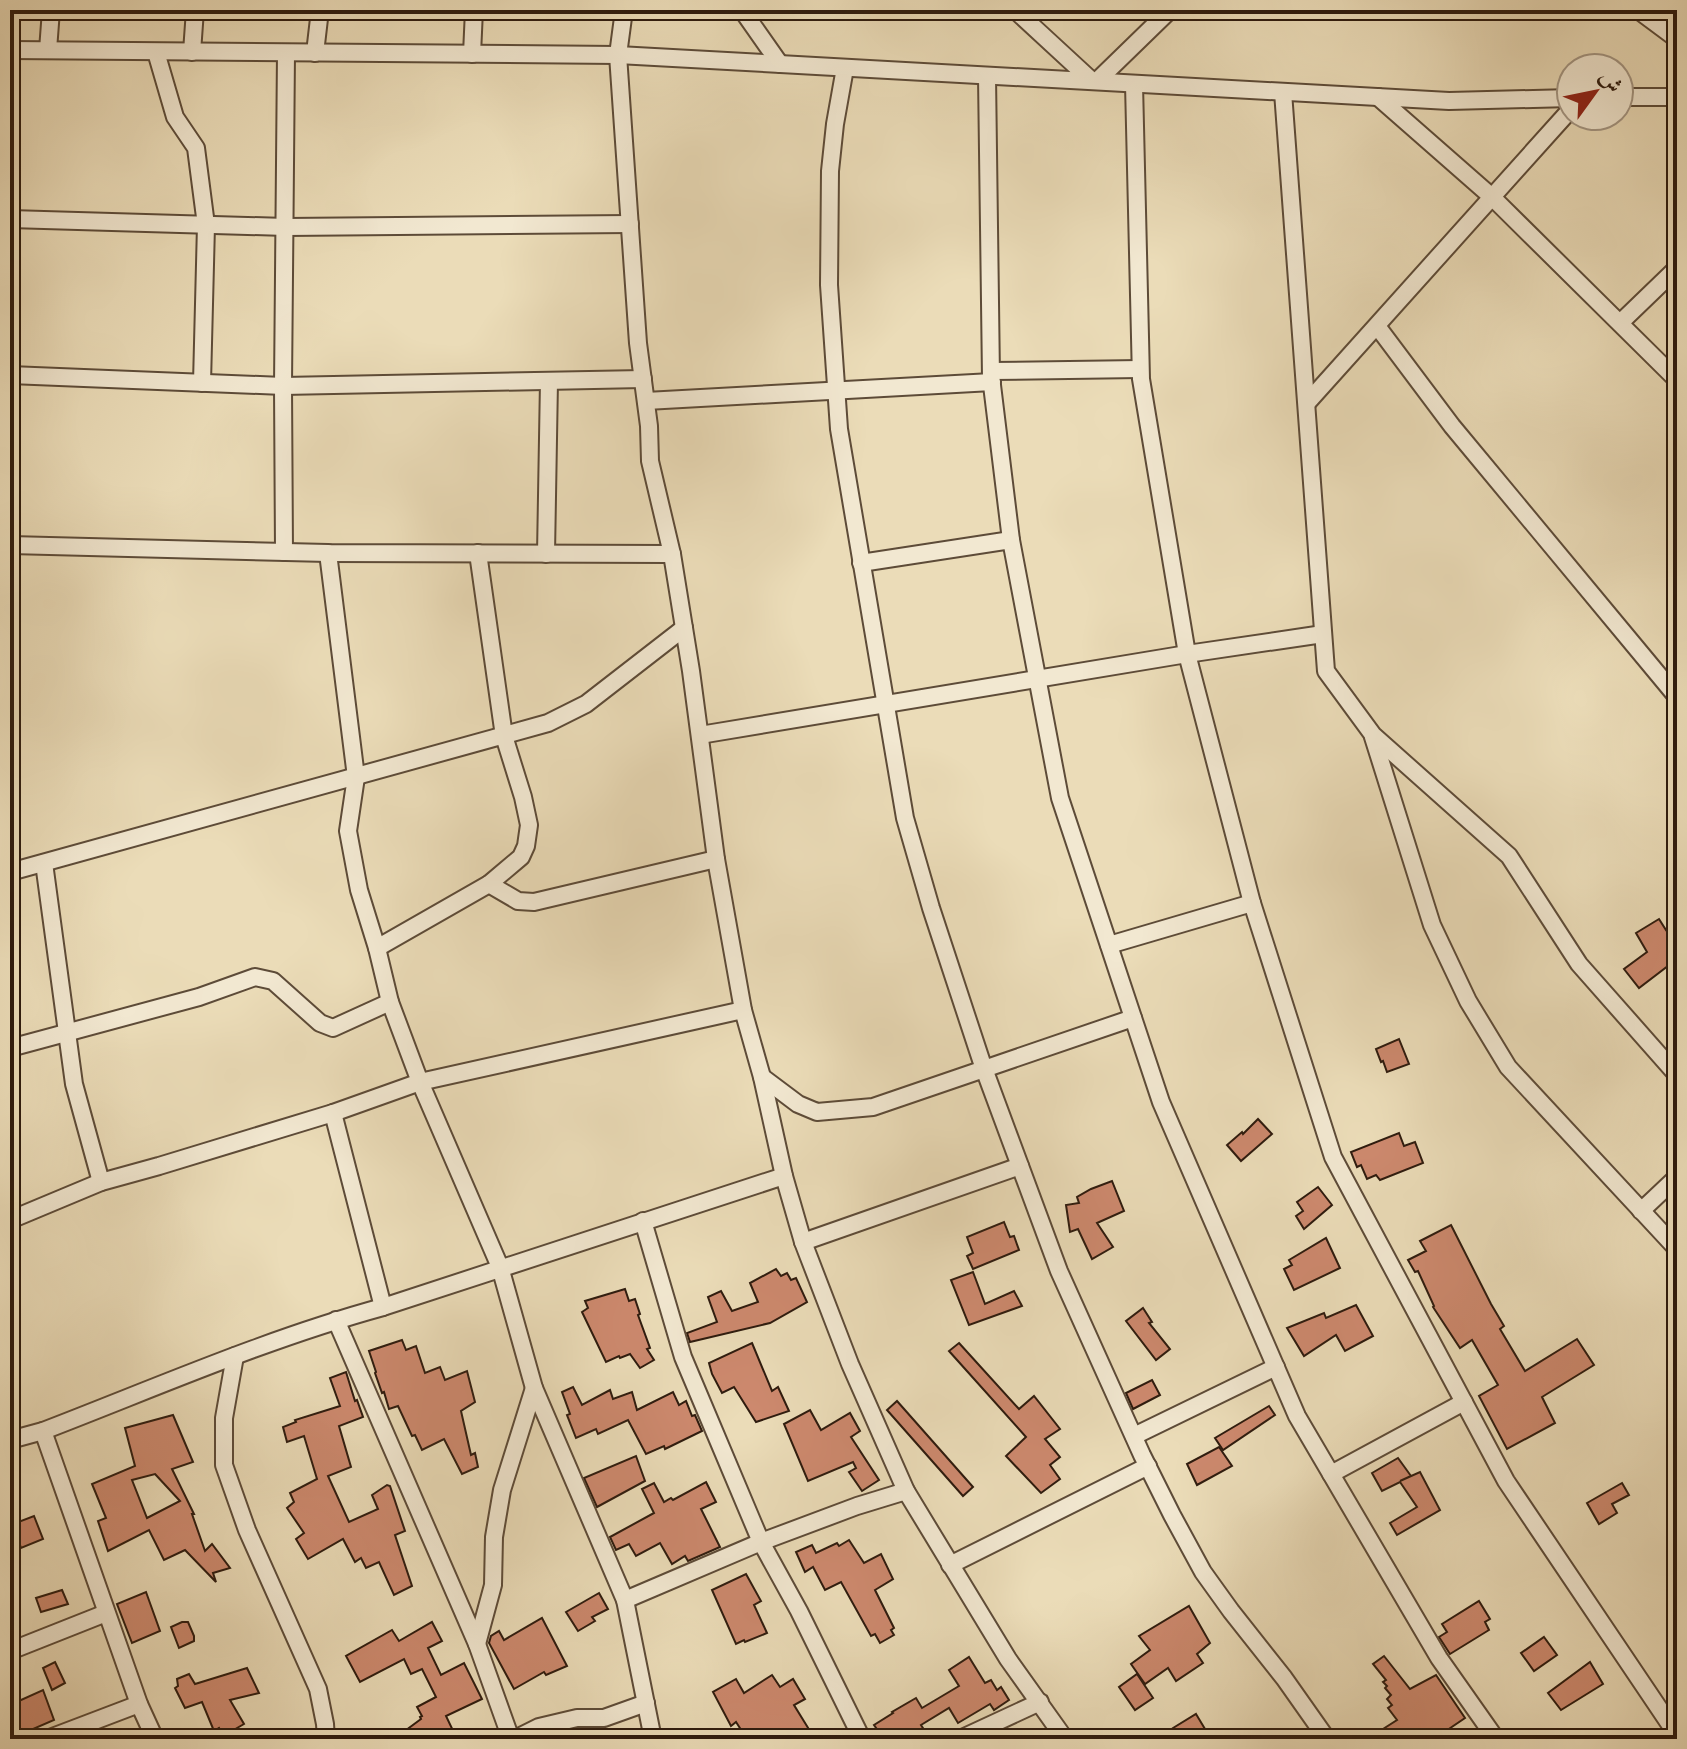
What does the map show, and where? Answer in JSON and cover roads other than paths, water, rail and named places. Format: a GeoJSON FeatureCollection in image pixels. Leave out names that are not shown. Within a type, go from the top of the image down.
{"type":"FeatureCollection","features":[{"type":"Feature","properties":{"kind":"street"},"geometry":{"type":"LineString","coordinates":[[48,50],[51,10]]}},
{"type":"Feature","properties":{"kind":"street"},"geometry":{"type":"LineString","coordinates":[[192,52],[195,10]]}},
{"type":"Feature","properties":{"kind":"street"},"geometry":{"type":"LineString","coordinates":[[315,53],[320,10]]}},
{"type":"Feature","properties":{"kind":"street"},"geometry":{"type":"LineString","coordinates":[[472,54],[474,10]]}},
{"type":"Feature","properties":{"kind":"street"},"geometry":{"type":"LineString","coordinates":[[624,10],[618,55],[638,343],[650,461],[672,554],[716,859],[743,1010],[784,1176],[803,1242],[855,1377],[906,1491],[1008,1659],[1065,1739]]}},
{"type":"Feature","properties":{"kind":"street"},"geometry":{"type":"LineString","coordinates":[[742,10],[780,64]]}},
{"type":"Feature","properties":{"kind":"street"},"geometry":{"type":"LineString","coordinates":[[1015,10],[1095,81]]}},
{"type":"Feature","properties":{"kind":"street"},"geometry":{"type":"LineString","coordinates":[[1095,81],[1170,10]]}},
{"type":"Feature","properties":{"kind":"street"},"geometry":{"type":"LineString","coordinates":[[1638,10],[1677,39]]}},
{"type":"Feature","properties":{"kind":"street"},"geometry":{"type":"LineString","coordinates":[[10,50],[618,55],[1449,101],[1555,98]]}},
{"type":"Feature","properties":{"kind":"street"},"geometry":{"type":"LineString","coordinates":[[156,52],[175,117],[196,148],[206,225],[202,383]]}},
{"type":"Feature","properties":{"kind":"street"},"geometry":{"type":"LineString","coordinates":[[284,552],[286,53]]}},
{"type":"Feature","properties":{"kind":"street"},"geometry":{"type":"LineString","coordinates":[[845,68],[830,171],[829,285],[839,429],[905,818],[983,1069],[1059,1271],[1134,1436],[1203,1572],[1327,1739]]}},
{"type":"Feature","properties":{"kind":"street"},"geometry":{"type":"LineString","coordinates":[[987,76],[991,376],[1011,540],[1060,798],[1161,1102],[1297,1416],[1439,1658],[1496,1739]]}},
{"type":"Feature","properties":{"kind":"street"},"geometry":{"type":"LineString","coordinates":[[1134,84],[1140,369],[1187,654],[1252,903],[1333,1157],[1506,1481],[1677,1735]]}},
{"type":"Feature","properties":{"kind":"street"},"geometry":{"type":"LineString","coordinates":[[1283,92],[1326,671],[1373,735],[1509,856],[1579,964],[1677,1075]]}},
{"type":"Feature","properties":{"kind":"street"},"geometry":{"type":"LineString","coordinates":[[1378,97],[1492,197],[1677,380]]}},
{"type":"Feature","properties":{"kind":"street"},"geometry":{"type":"LineString","coordinates":[[1635,97],[1677,97]]}},
{"type":"Feature","properties":{"kind":"street"},"geometry":{"type":"LineString","coordinates":[[1307,403],[1555,127]]}},
{"type":"Feature","properties":{"kind":"street"},"geometry":{"type":"LineString","coordinates":[[10,219],[286,227],[630,224]]}},
{"type":"Feature","properties":{"kind":"street"},"geometry":{"type":"LineString","coordinates":[[1620,323],[1677,268]]}},
{"type":"Feature","properties":{"kind":"street"},"geometry":{"type":"LineString","coordinates":[[1377,326],[1452,426],[1677,697]]}},
{"type":"Feature","properties":{"kind":"street"},"geometry":{"type":"LineString","coordinates":[[646,401],[836,391],[991,376],[1140,369]]}},
{"type":"Feature","properties":{"kind":"street"},"geometry":{"type":"LineString","coordinates":[[10,375],[283,386],[643,379]]}},
{"type":"Feature","properties":{"kind":"street"},"geometry":{"type":"LineString","coordinates":[[546,554],[549,381]]}},
{"type":"Feature","properties":{"kind":"street"},"geometry":{"type":"LineString","coordinates":[[861,563],[1011,540]]}},
{"type":"Feature","properties":{"kind":"street"},"geometry":{"type":"LineString","coordinates":[[10,545],[328,553],[672,554]]}},
{"type":"Feature","properties":{"kind":"street"},"geometry":{"type":"LineString","coordinates":[[328,553],[356,777],[348,831],[359,890],[390,1002],[420,1082],[500,1267],[534,1388],[625,1600],[653,1739]]}},
{"type":"Feature","properties":{"kind":"street"},"geometry":{"type":"LineString","coordinates":[[377,948],[489,884],[521,857],[526,846],[529,825],[504,736],[478,553]]}},
{"type":"Feature","properties":{"kind":"street"},"geometry":{"type":"LineString","coordinates":[[10,872],[548,723],[586,704],[684,628]]}},
{"type":"Feature","properties":{"kind":"street"},"geometry":{"type":"LineString","coordinates":[[700,735],[1323,634]]}},
{"type":"Feature","properties":{"kind":"street"},"geometry":{"type":"LineString","coordinates":[[1373,735],[1432,925],[1468,1001],[1508,1067],[1677,1249]]}},
{"type":"Feature","properties":{"kind":"street"},"geometry":{"type":"LineString","coordinates":[[489,884],[518,901],[534,902],[716,859]]}},
{"type":"Feature","properties":{"kind":"street"},"geometry":{"type":"LineString","coordinates":[[44,863],[74,1084],[101,1182]]}},
{"type":"Feature","properties":{"kind":"street"},"geometry":{"type":"LineString","coordinates":[[1109,945],[1252,903]]}},
{"type":"Feature","properties":{"kind":"street"},"geometry":{"type":"LineString","coordinates":[[10,1048],[199,997],[255,977],[273,981],[320,1023],[333,1028],[390,1002]]}},
{"type":"Feature","properties":{"kind":"street"},"geometry":{"type":"LineString","coordinates":[[10,1220],[101,1182],[333,1113],[420,1082],[743,1010]]}},
{"type":"Feature","properties":{"kind":"street"},"geometry":{"type":"LineString","coordinates":[[762,1077],[798,1104],[817,1112],[873,1107],[1133,1018]]}},
{"type":"Feature","properties":{"kind":"street"},"geometry":{"type":"LineString","coordinates":[[333,1113],[383,1307]]}},
{"type":"Feature","properties":{"kind":"street"},"geometry":{"type":"LineString","coordinates":[[803,1242],[1020,1166]]}},
{"type":"Feature","properties":{"kind":"street"},"geometry":{"type":"LineString","coordinates":[[10,1440],[43,1431],[336,1320],[784,1176]]}},
{"type":"Feature","properties":{"kind":"street"},"geometry":{"type":"LineString","coordinates":[[1641,1211],[1677,1177]]}},
{"type":"Feature","properties":{"kind":"street"},"geometry":{"type":"LineString","coordinates":[[643,1221],[683,1357],[761,1542],[862,1739]]}},
{"type":"Feature","properties":{"kind":"street"},"geometry":{"type":"LineString","coordinates":[[336,1320],[477,1644],[513,1739],[539,1727],[577,1718],[604,1718],[646,1703]]}},
{"type":"Feature","properties":{"kind":"street"},"geometry":{"type":"LineString","coordinates":[[235,1356],[224,1418],[224,1465],[247,1530],[318,1689],[326,1739]]}},
{"type":"Feature","properties":{"kind":"street"},"geometry":{"type":"LineString","coordinates":[[1134,1436],[1276,1367]]}},
{"type":"Feature","properties":{"kind":"street"},"geometry":{"type":"LineString","coordinates":[[477,1644],[493,1585],[494,1537],[502,1490],[534,1388]]}},
{"type":"Feature","properties":{"kind":"street"},"geometry":{"type":"LineString","coordinates":[[1331,1474],[1464,1402]]}},
{"type":"Feature","properties":{"kind":"street"},"geometry":{"type":"LineString","coordinates":[[43,1431],[139,1704],[155,1739]]}},
{"type":"Feature","properties":{"kind":"street"},"geometry":{"type":"LineString","coordinates":[[950,1565],[1148,1466]]}},
{"type":"Feature","properties":{"kind":"street"},"geometry":{"type":"LineString","coordinates":[[625,1600],[761,1542],[906,1491]]}},
{"type":"Feature","properties":{"kind":"street"},"geometry":{"type":"LineString","coordinates":[[10,1651],[106,1613]]}},
{"type":"Feature","properties":{"kind":"street"},"geometry":{"type":"LineString","coordinates":[[960,1739],[1040,1702]]}},
{"type":"Feature","properties":{"kind":"street"},"geometry":{"type":"LineString","coordinates":[[47,1739],[139,1704]]}}]}
